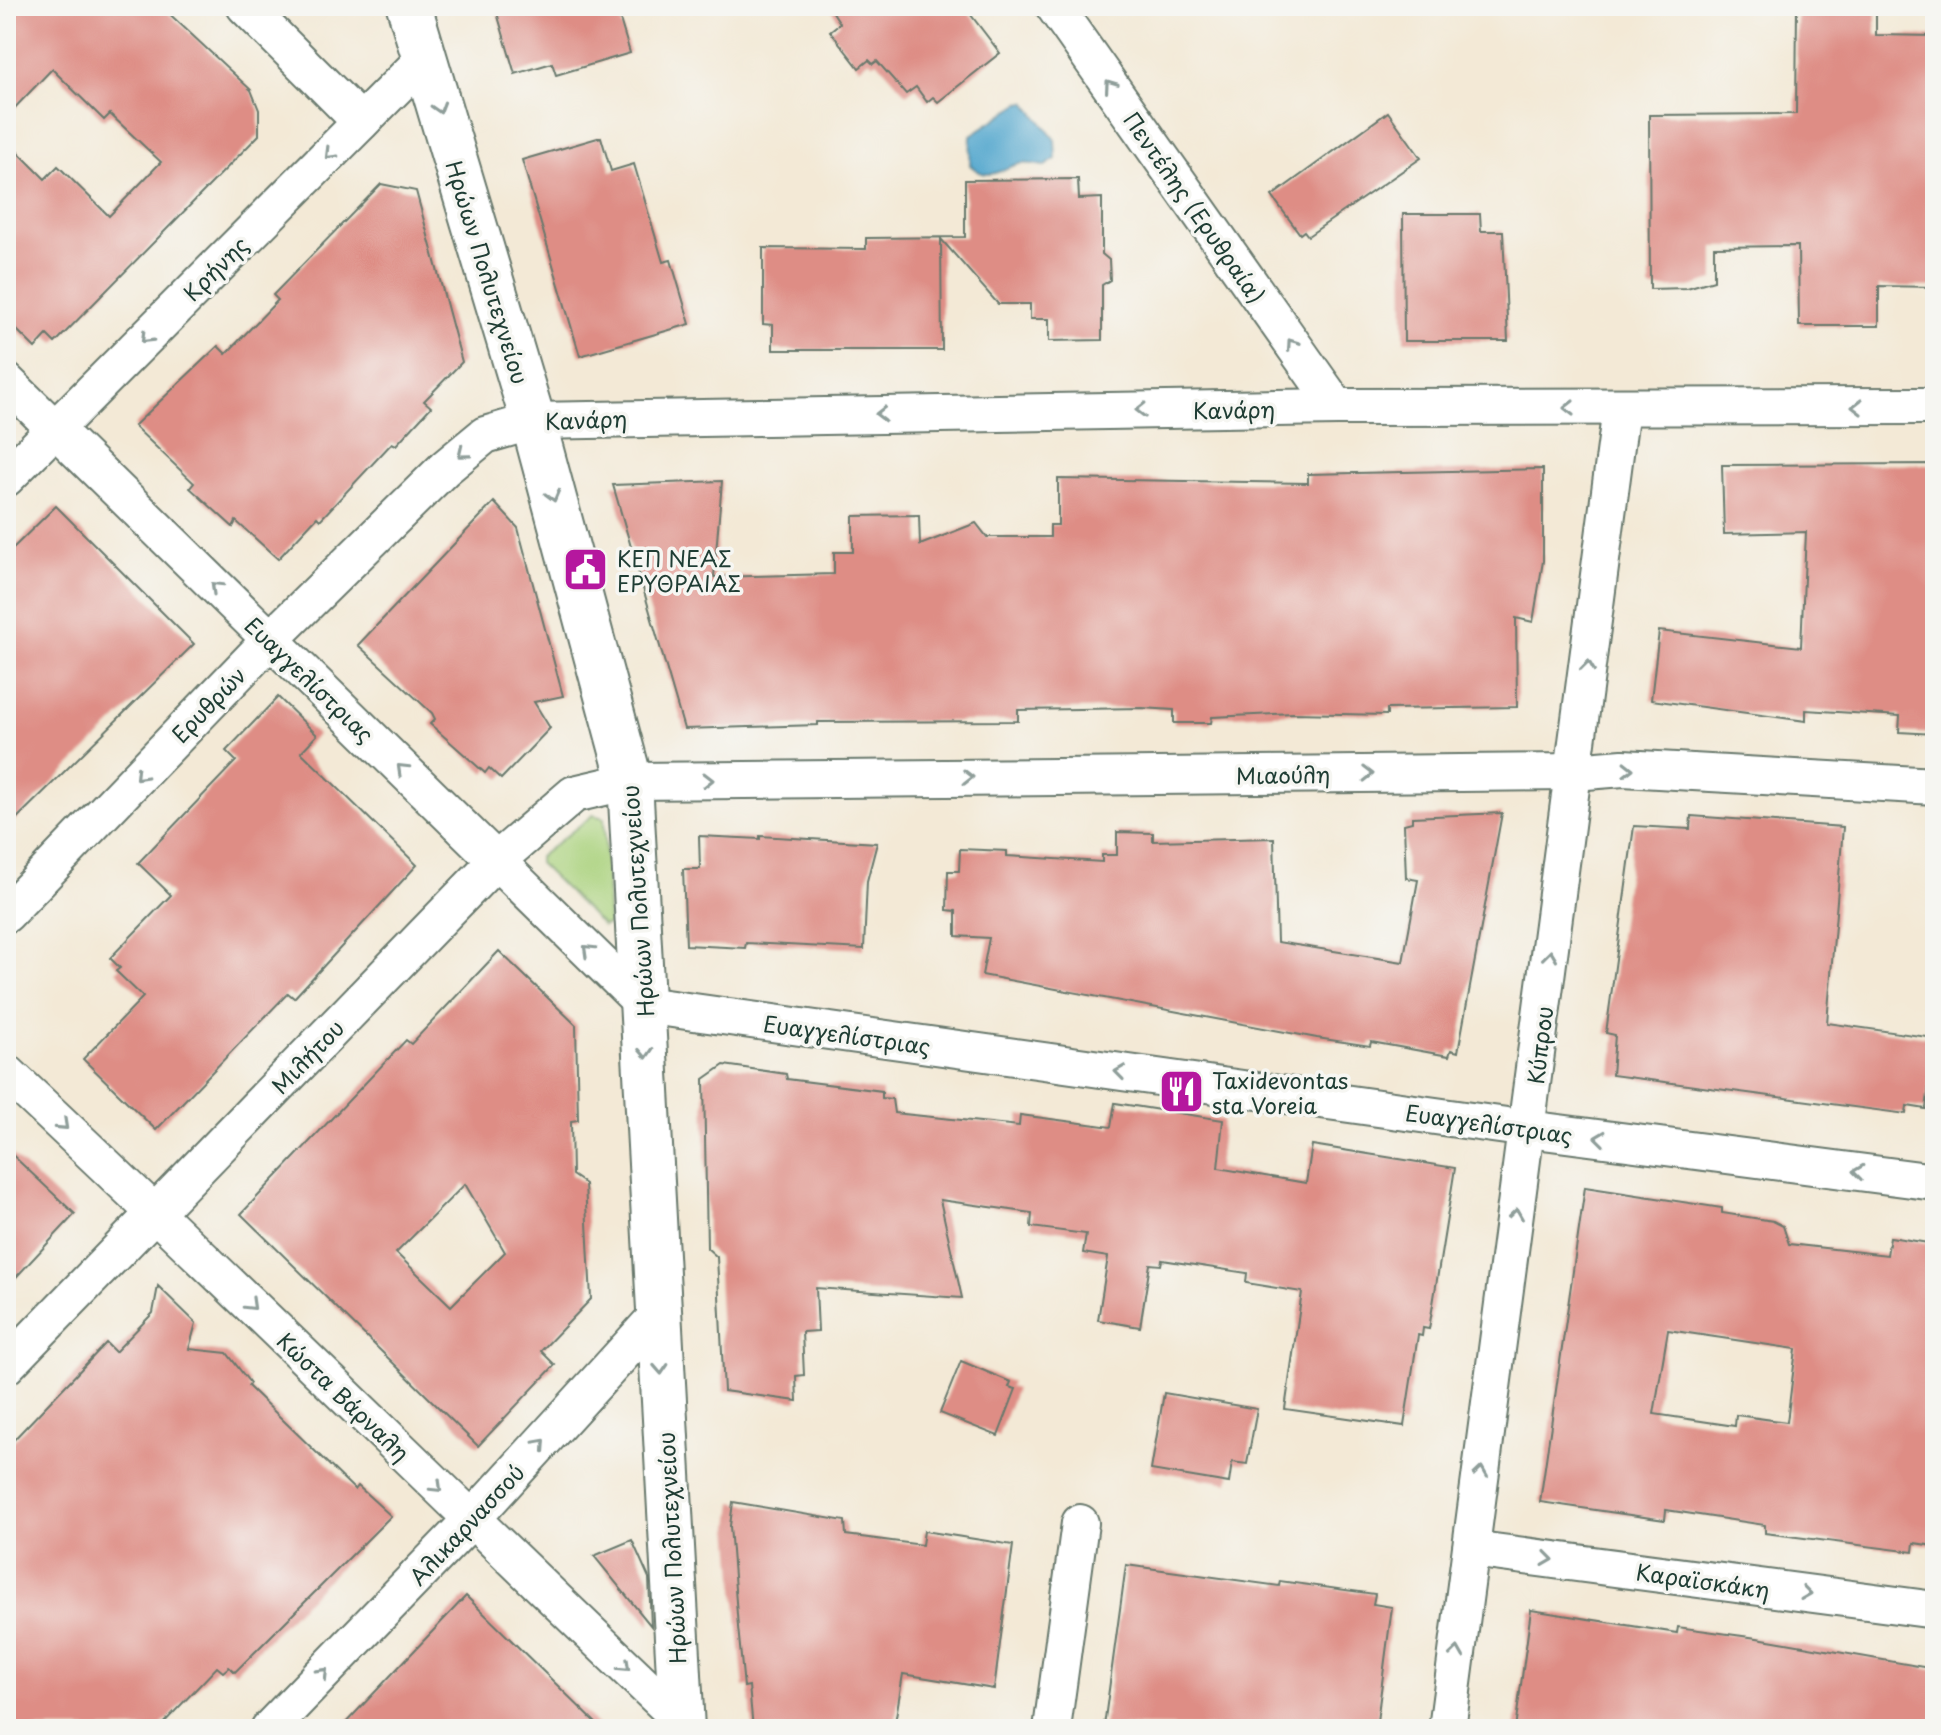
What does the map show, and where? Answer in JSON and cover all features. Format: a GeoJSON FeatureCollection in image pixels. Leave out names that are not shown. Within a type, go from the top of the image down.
{"type":"FeatureCollection","features":[{"type":"Feature","properties":{"kind":"street"},"geometry":{"type":"LineString","coordinates":[[245,6],[361,122]]}},
{"type":"Feature","properties":{"kind":"street","name":"Ηρώων Πολυτεχνείου"},"geometry":{"type":"LineString","coordinates":[[409,6],[533,421],[630,781],[682,1724]]}},
{"type":"Feature","properties":{"kind":"street","name":"Πεντέλης (Ερυθραία)"},"geometry":{"type":"LineString","coordinates":[[1054,6],[1337,407]]}},
{"type":"Feature","properties":{"kind":"street","name":"Κρήνης"},"geometry":{"type":"LineString","coordinates":[[6,478],[424,59]]}},
{"type":"Feature","properties":{"kind":"street","name":"Ευαγγελίστριας"},"geometry":{"type":"LineString","coordinates":[[6,381],[644,1005],[1528,1129],[1935,1182]]}},
{"type":"Feature","properties":{"kind":"street","name":"Κανάρη"},"geometry":{"type":"LineString","coordinates":[[533,421],[1337,407],[1935,406]]}},
{"type":"Feature","properties":{"kind":"street","name":"Κύπρου"},"geometry":{"type":"LineString","coordinates":[[1447,1729],[1621,408]]}},
{"type":"Feature","properties":{"kind":"street","name":"Ερυθρών"},"geometry":{"type":"LineString","coordinates":[[6,914],[270,640],[445,468],[485,435],[533,421]]}},
{"type":"Feature","properties":{"kind":"street","name":"Μιαούλη"},"geometry":{"type":"LineString","coordinates":[[630,781],[1574,772],[1623,768],[1935,786]]}},
{"type":"Feature","properties":{"kind":"street","name":"Μιλήτου"},"geometry":{"type":"LineString","coordinates":[[6,1366],[496,861],[574,794],[630,781]]}},
{"type":"Feature","properties":{"kind":"street","name":"Κώστα Βάρναλη"},"geometry":{"type":"LineString","coordinates":[[6,1072],[156,1212],[682,1724]]}},
{"type":"Feature","properties":{"kind":"street","name":"Αλικαρνασσού"},"geometry":{"type":"LineString","coordinates":[[269,1729],[471,1520],[658,1315]]}},
{"type":"Feature","properties":{"kind":"street"},"geometry":{"type":"LineString","coordinates":[[1052,1729],[1080,1523]]}},
{"type":"Feature","properties":{"kind":"street","name":"Καραϊσκάκη"},"geometry":{"type":"LineString","coordinates":[[1471,1549],[1935,1610]]}},
{"type":"Feature","properties":{"kind":"green space"},"geometry":{"type":"Polygon","coordinates":[[[593,815],[604,818],[609,924],[603,926],[539,863],[539,857],[593,815]]]}},
{"type":"Feature","properties":{"kind":"water"},"geometry":{"type":"Polygon","coordinates":[[[1026,102],[1055,140],[1056,159],[1045,166],[1022,163],[995,173],[977,171],[970,165],[971,135],[1026,102]]]}},
{"type":"Feature","properties":{"kind":"building"},"geometry":{"type":"Polygon","coordinates":[[[6,6],[161,6],[251,90],[259,110],[259,135],[55,343],[47,335],[35,348],[6,319],[6,140],[45,179],[58,166],[109,216],[161,162],[110,114],[104,120],[52,69],[6,117],[6,6]]]}},
{"type":"Feature","properties":{"kind":"building"},"geometry":{"type":"Polygon","coordinates":[[[495,6],[616,6],[630,53],[556,75],[552,63],[515,74],[495,6]]]}},
{"type":"Feature","properties":{"kind":"building"},"geometry":{"type":"Polygon","coordinates":[[[829,6],[964,6],[1000,53],[938,102],[933,97],[927,102],[916,87],[906,94],[877,61],[873,64],[869,60],[859,68],[830,31],[840,23],[829,6]]]}},
{"type":"Feature","properties":{"kind":"building"},"geometry":{"type":"Polygon","coordinates":[[[1797,6],[1876,6],[1876,35],[1935,36],[1935,287],[1879,286],[1879,326],[1799,326],[1798,246],[1714,247],[1714,280],[1687,288],[1650,289],[1649,115],[1796,114],[1797,6]]]}},
{"type":"Feature","properties":{"kind":"building"},"geometry":{"type":"Polygon","coordinates":[[[1388,112],[1421,158],[1308,236],[1304,231],[1300,234],[1272,196],[1388,112]]]}},
{"type":"Feature","properties":{"kind":"building"},"geometry":{"type":"Polygon","coordinates":[[[601,137],[611,171],[634,164],[663,262],[671,260],[690,324],[580,356],[522,160],[601,137]]]}},
{"type":"Feature","properties":{"kind":"building"},"geometry":{"type":"Polygon","coordinates":[[[1078,179],[1079,199],[1102,198],[1102,254],[1109,260],[1110,280],[1102,285],[1102,340],[1049,341],[1049,319],[1030,319],[1030,304],[998,304],[941,239],[942,350],[773,350],[773,325],[763,324],[763,248],[866,249],[866,238],[965,237],[965,180],[1078,179]]]}},
{"type":"Feature","properties":{"kind":"building"},"geometry":{"type":"Polygon","coordinates":[[[381,184],[416,191],[462,362],[424,401],[431,407],[396,445],[392,443],[320,520],[317,517],[278,559],[236,521],[233,527],[190,488],[194,483],[134,426],[218,346],[226,354],[278,300],[273,295],[381,184]]]}},
{"type":"Feature","properties":{"kind":"building"},"geometry":{"type":"Polygon","coordinates":[[[1403,214],[1480,214],[1481,231],[1503,231],[1508,341],[1404,341],[1403,214]]]}},
{"type":"Feature","properties":{"kind":"building"},"geometry":{"type":"Polygon","coordinates":[[[1935,464],[1935,734],[1899,732],[1900,716],[1806,710],[1806,721],[1651,700],[1659,631],[1801,647],[1806,532],[1724,534],[1722,465],[1935,464]]]}},
{"type":"Feature","properties":{"kind":"building"},"geometry":{"type":"Polygon","coordinates":[[[1543,469],[1543,561],[1533,622],[1516,618],[1517,707],[1387,709],[1387,715],[1294,713],[1212,717],[1211,723],[1174,723],[1174,710],[1142,708],[1018,710],[1018,721],[818,722],[818,725],[684,729],[613,485],[722,481],[714,577],[834,574],[834,552],[853,552],[853,516],[919,515],[920,545],[976,523],[987,537],[1050,537],[1050,525],[1058,525],[1058,479],[1308,483],[1308,474],[1543,469]]]}},
{"type":"Feature","properties":{"kind":"building"},"geometry":{"type":"Polygon","coordinates":[[[494,502],[518,528],[563,696],[534,702],[550,728],[501,779],[489,768],[485,773],[430,724],[435,719],[432,713],[358,645],[494,502]]]}},
{"type":"Feature","properties":{"kind":"building"},"geometry":{"type":"Polygon","coordinates":[[[56,506],[194,644],[6,829],[6,555],[56,506]]]}},
{"type":"Feature","properties":{"kind":"building"},"geometry":{"type":"Polygon","coordinates":[[[278,697],[317,735],[301,752],[417,865],[294,998],[288,993],[156,1130],[83,1059],[143,997],[116,971],[120,968],[110,958],[171,895],[138,863],[236,761],[226,751],[278,697]]]}},
{"type":"Feature","properties":{"kind":"building"},"geometry":{"type":"Polygon","coordinates":[[[1502,813],[1458,1052],[1451,1050],[1449,1056],[1371,1042],[1370,1046],[1317,1038],[982,975],[989,938],[956,936],[956,911],[947,910],[948,871],[959,871],[960,849],[1007,851],[1007,856],[1102,862],[1102,855],[1117,855],[1117,832],[1153,833],[1153,841],[1274,838],[1277,942],[1403,962],[1418,880],[1406,878],[1404,824],[1412,822],[1412,817],[1502,813]]]}},
{"type":"Feature","properties":{"kind":"building"},"geometry":{"type":"Polygon","coordinates":[[[1691,816],[1843,827],[1827,1023],[1935,1038],[1926,1109],[1907,1106],[1906,1114],[1612,1075],[1615,1035],[1606,1033],[1634,826],[1690,829],[1691,816]]]}},
{"type":"Feature","properties":{"kind":"building"},"geometry":{"type":"Polygon","coordinates":[[[699,836],[877,843],[867,881],[864,949],[746,943],[745,948],[686,945],[683,869],[700,869],[699,836]]]}},
{"type":"Feature","properties":{"kind":"building"},"geometry":{"type":"Polygon","coordinates":[[[499,951],[576,1025],[578,1120],[571,1121],[572,1175],[585,1184],[591,1299],[541,1351],[555,1365],[478,1446],[241,1214],[406,1040],[411,1044],[499,951]],[[465,1184],[396,1253],[451,1306],[505,1252],[465,1184]]]}},
{"type":"Feature","properties":{"kind":"building"},"geometry":{"type":"Polygon","coordinates":[[[724,1065],[786,1074],[787,1079],[882,1091],[882,1098],[892,1099],[894,1113],[1019,1126],[1020,1115],[1111,1127],[1115,1103],[1223,1120],[1218,1168],[1306,1183],[1312,1145],[1455,1168],[1429,1329],[1423,1328],[1422,1336],[1418,1335],[1404,1426],[1285,1409],[1302,1292],[1246,1283],[1247,1273],[1162,1260],[1161,1265],[1150,1264],[1140,1327],[1098,1320],[1108,1257],[1083,1253],[1086,1234],[1031,1227],[1032,1213],[940,1200],[962,1298],[816,1288],[818,1331],[802,1332],[804,1375],[796,1376],[797,1401],[724,1391],[717,1257],[707,1248],[704,1079],[724,1065]]]}},
{"type":"Feature","properties":{"kind":"building"},"geometry":{"type":"Polygon","coordinates":[[[6,1149],[75,1214],[6,1288],[6,1149]]]}},
{"type":"Feature","properties":{"kind":"building"},"geometry":{"type":"Polygon","coordinates":[[[1585,1187],[1722,1208],[1722,1213],[1773,1221],[1783,1226],[1789,1244],[1887,1255],[1890,1237],[1935,1244],[1935,1546],[1914,1543],[1913,1552],[1765,1533],[1765,1525],[1666,1510],[1665,1520],[1540,1502],[1585,1187]],[[1668,1330],[1654,1414],[1735,1426],[1736,1415],[1787,1422],[1796,1349],[1668,1330]]]}},
{"type":"Feature","properties":{"kind":"building"},"geometry":{"type":"Polygon","coordinates":[[[158,1286],[196,1323],[189,1349],[227,1353],[250,1383],[248,1386],[355,1490],[358,1486],[391,1516],[235,1672],[229,1667],[223,1672],[217,1667],[158,1729],[6,1729],[6,1448],[106,1343],[115,1352],[153,1313],[158,1286]]]}},
{"type":"Feature","properties":{"kind":"building"},"geometry":{"type":"Polygon","coordinates":[[[961,1361],[1011,1382],[1009,1387],[1016,1389],[998,1436],[940,1413],[961,1361]]]}},
{"type":"Feature","properties":{"kind":"building"},"geometry":{"type":"Polygon","coordinates":[[[1164,1393],[1257,1409],[1247,1464],[1232,1462],[1229,1483],[1151,1470],[1164,1393]]]}},
{"type":"Feature","properties":{"kind":"building"},"geometry":{"type":"Polygon","coordinates":[[[733,1502],[845,1521],[846,1535],[922,1545],[924,1531],[1013,1545],[994,1689],[903,1674],[894,1729],[753,1729],[749,1686],[744,1687],[738,1627],[730,1526],[733,1502]]]}},
{"type":"Feature","properties":{"kind":"building"},"geometry":{"type":"Polygon","coordinates":[[[632,1540],[649,1578],[651,1626],[594,1556],[632,1540]]]}},
{"type":"Feature","properties":{"kind":"building"},"geometry":{"type":"Polygon","coordinates":[[[1126,1565],[1279,1586],[1280,1581],[1375,1594],[1373,1604],[1392,1607],[1376,1729],[1104,1726],[1126,1565]]]}},
{"type":"Feature","properties":{"kind":"building"},"geometry":{"type":"Polygon","coordinates":[[[466,1596],[555,1683],[602,1729],[340,1729],[466,1596]]]}},
{"type":"Feature","properties":{"kind":"building"},"geometry":{"type":"Polygon","coordinates":[[[1531,1610],[1677,1633],[1678,1627],[1757,1638],[1935,1669],[1935,1729],[1515,1729],[1531,1610]]]}},
{"type":"Feature","properties":{"kind":"place","name":"ΚΕΠ ΝΕΑΣ ΕΡΥΘΡΑΙΑΣ"},"geometry":{"type":"Point","coordinates":[586,570]}},
{"type":"Feature","properties":{"kind":"place","name":"Taxidevontas sta Voreia"},"geometry":{"type":"Point","coordinates":[1181,1092]}}]}
